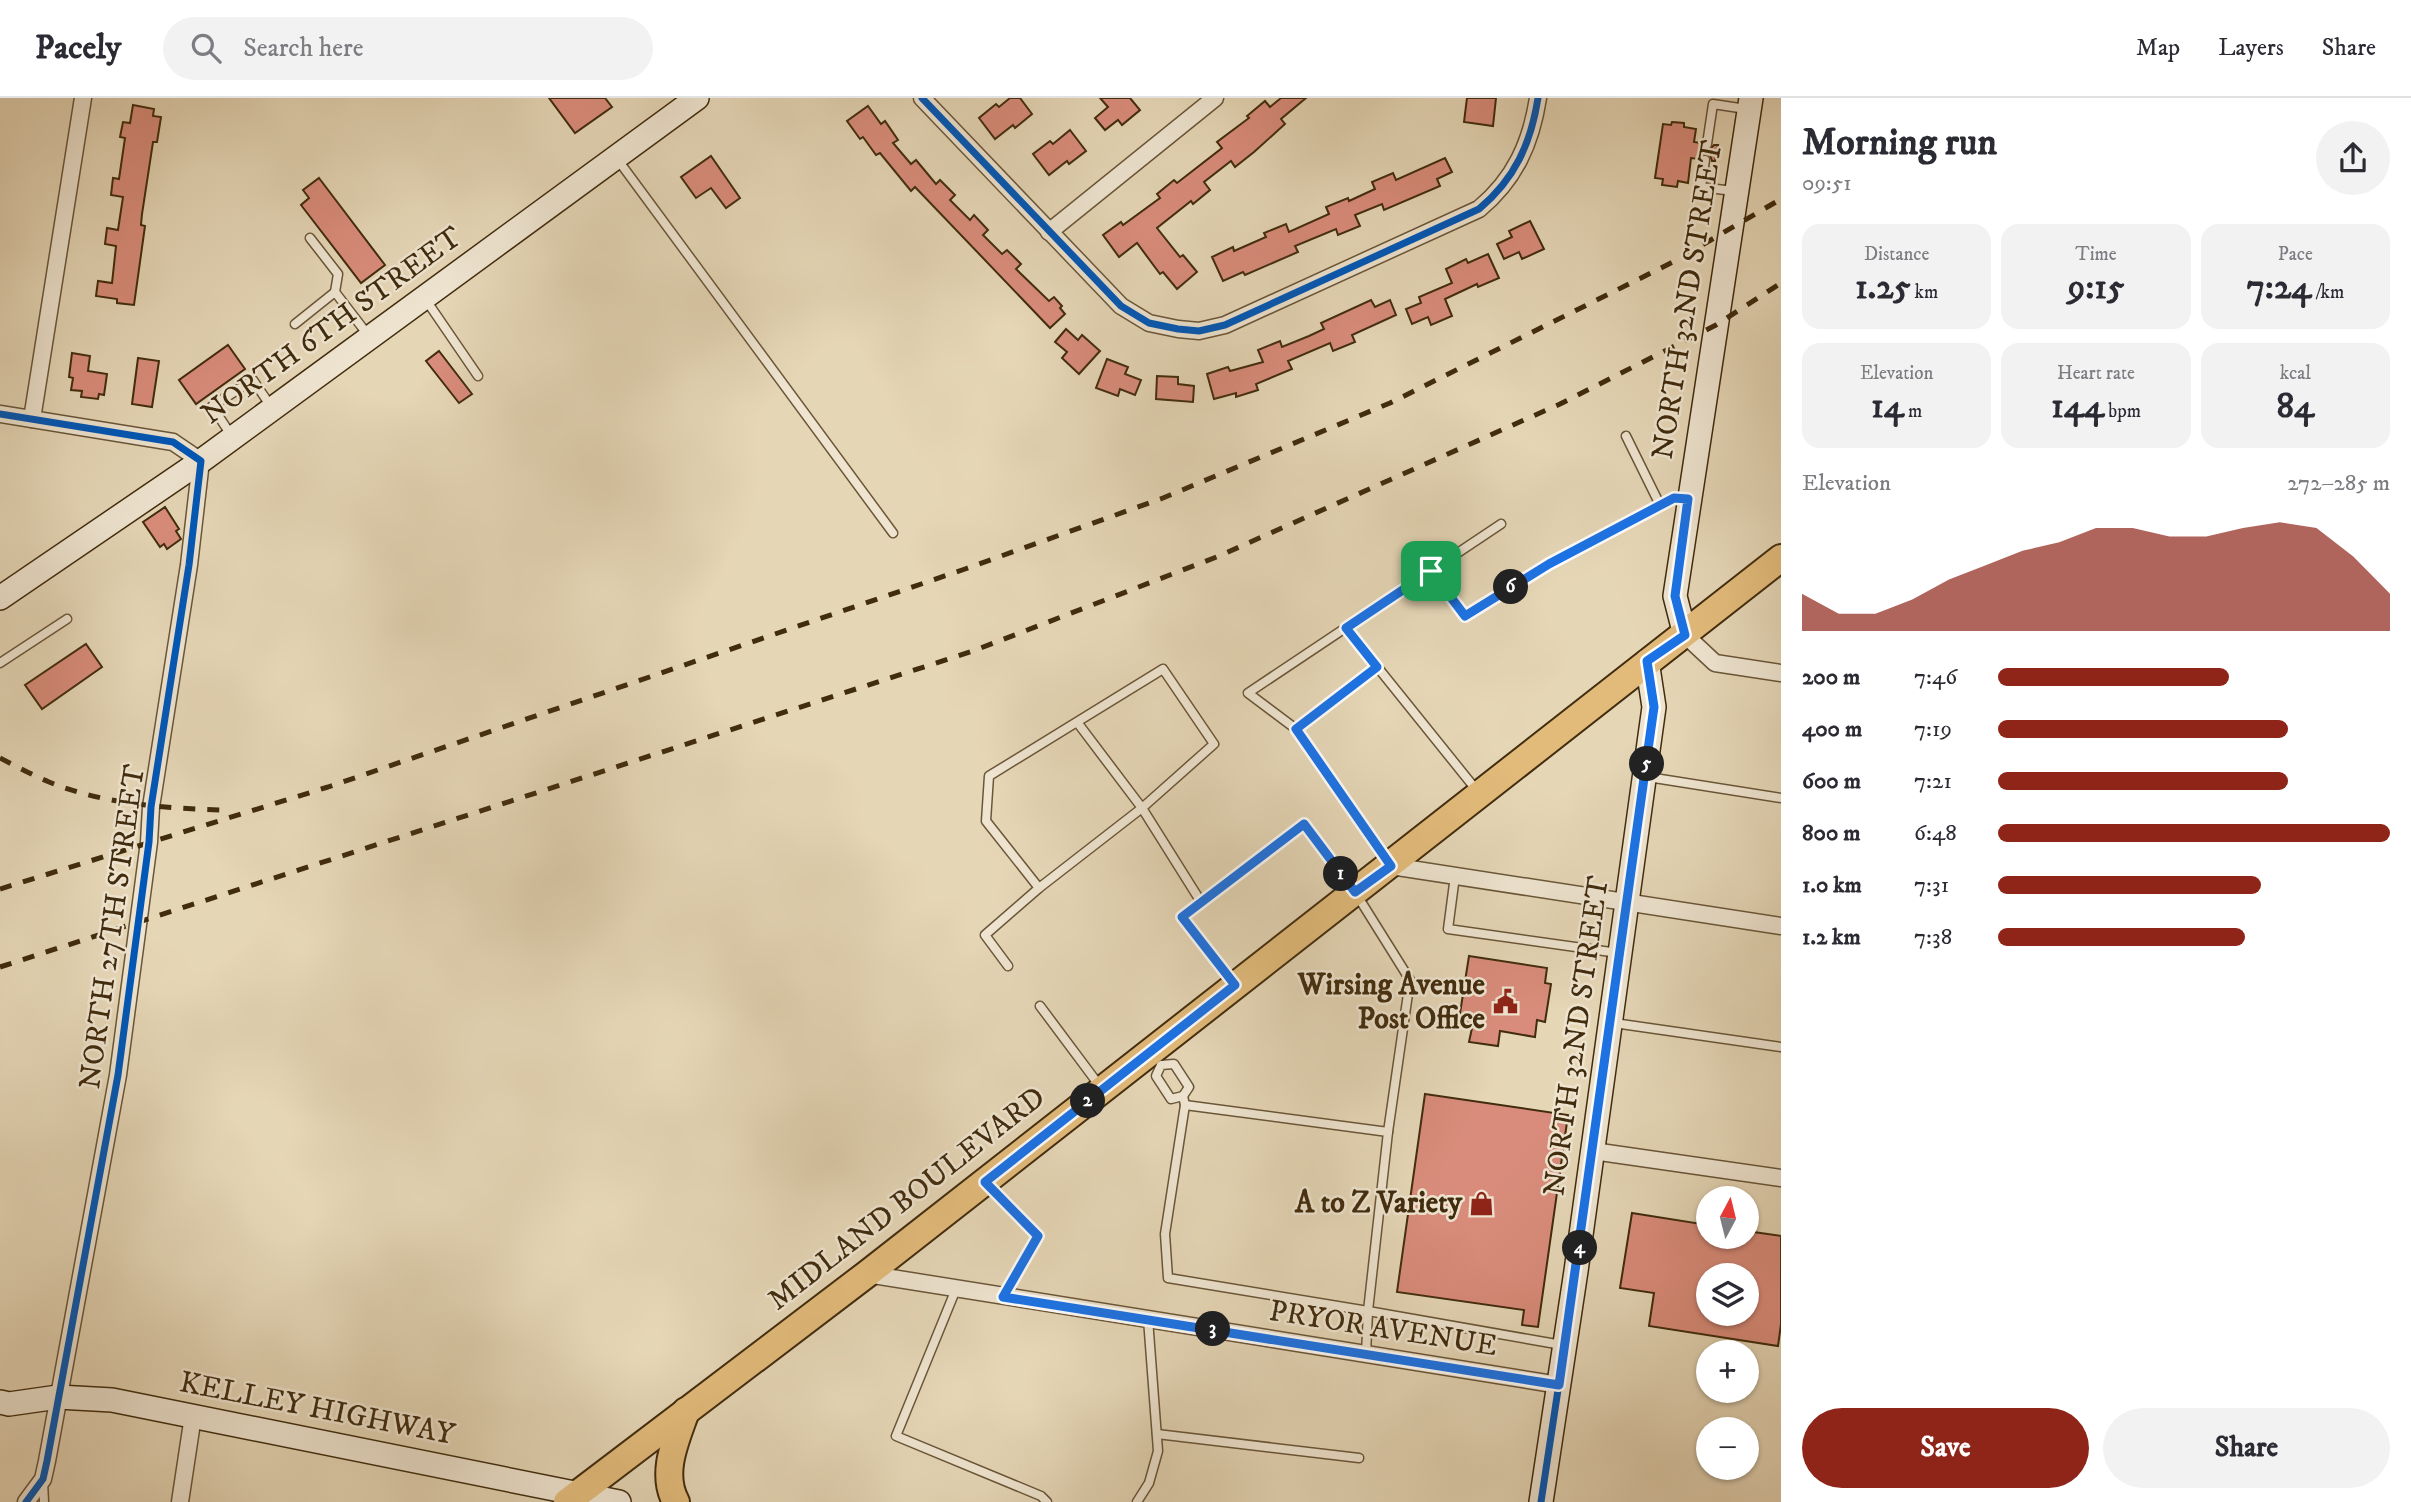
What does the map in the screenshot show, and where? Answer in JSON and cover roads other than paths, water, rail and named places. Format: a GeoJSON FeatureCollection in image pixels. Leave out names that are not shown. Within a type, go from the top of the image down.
{"type":"FeatureCollection","features":[{"type":"Feature","properties":{"kind":"main road","name":"MIDLAND BOULEVARD"},"geometry":{"type":"LineString","coordinates":[[572,1498],[867,1274],[1103,1089],[1157,1057],[1235,985],[1391,866],[1647,661],[1685,635],[1781,558]]}},
{"type":"Feature","properties":{"kind":"main road"},"geometry":{"type":"LineString","coordinates":[[676,1502],[670,1492],[668,1472],[686,1411]]}},
{"type":"Feature","properties":{"kind":"street"},"geometry":{"type":"LineString","coordinates":[[32,419],[83,98]]}},
{"type":"Feature","properties":{"kind":"street","name":"NORTH 6TH STREET"},"geometry":{"type":"LineString","coordinates":[[0,598],[201,461],[697,98]]}},
{"type":"Feature","properties":{"kind":"street"},"geometry":{"type":"LineString","coordinates":[[1049,232],[1215,98]]}},
{"type":"Feature","properties":{"kind":"street"},"geometry":{"type":"LineString","coordinates":[[931,101],[1049,232],[1121,306],[1149,323],[1199,331],[1225,325],[1479,209],[1495,196],[1515,170],[1534,124],[1538,98]]}},
{"type":"Feature","properties":{"kind":"street","name":"NORTH 32ND STREET"},"geometry":{"type":"LineString","coordinates":[[1685,635],[1675,596],[1750,104]]}},
{"type":"Feature","properties":{"kind":"street"},"geometry":{"type":"LineString","coordinates":[[0,414],[173,442],[201,461]]}},
{"type":"Feature","properties":{"kind":"street","name":"NORTH 27TH STREET"},"geometry":{"type":"LineString","coordinates":[[43,1479],[118,1075],[151,831],[151,807],[189,565],[201,461]]}},
{"type":"Feature","properties":{"kind":"street"},"geometry":{"type":"LineString","coordinates":[[1685,635],[1715,663],[1781,673]]}},
{"type":"Feature","properties":{"kind":"street","name":"NORTH 32ND STREET"},"geometry":{"type":"LineString","coordinates":[[1541,1502],[1654,707],[1647,661]]}},
{"type":"Feature","properties":{"kind":"street"},"geometry":{"type":"LineString","coordinates":[[1391,866],[1781,926]]}},
{"type":"Feature","properties":{"kind":"street"},"geometry":{"type":"LineString","coordinates":[[1593,1151],[1781,1178]]}},
{"type":"Feature","properties":{"kind":"street","name":"PRYOR AVENUE"},"geometry":{"type":"LineString","coordinates":[[867,1274],[1559,1385]]}},
{"type":"Feature","properties":{"kind":"street","name":"KELLEY HIGHWAY"},"geometry":{"type":"LineString","coordinates":[[0,1402],[9,1404],[58,1397],[112,1400],[572,1498],[619,1502]]}},
{"type":"Feature","properties":{"kind":"street"},"geometry":{"type":"LineString","coordinates":[[180,1502],[193,1416]]}},
{"type":"Feature","properties":{"kind":"street"},"geometry":{"type":"LineString","coordinates":[[26,1502],[43,1479]]}},
{"type":"Feature","properties":{"kind":"lane"},"geometry":{"type":"LineString","coordinates":[[1707,144],[1713,104],[1750,104]]}},
{"type":"Feature","properties":{"kind":"lane"},"geometry":{"type":"LineString","coordinates":[[616,157],[893,533]]}},
{"type":"Feature","properties":{"kind":"lane"},"geometry":{"type":"LineString","coordinates":[[1704,160],[1701,187],[1737,192]]}},
{"type":"Feature","properties":{"kind":"lane"},"geometry":{"type":"LineString","coordinates":[[295,324],[335,292],[338,274],[310,237]]}},
{"type":"Feature","properties":{"kind":"lane"},"geometry":{"type":"LineString","coordinates":[[335,292],[370,338]]}},
{"type":"Feature","properties":{"kind":"lane"},"geometry":{"type":"LineString","coordinates":[[424,298],[478,376]]}},
{"type":"Feature","properties":{"kind":"lane"},"geometry":{"type":"LineString","coordinates":[[233,437],[212,406],[253,380],[272,408]]}},
{"type":"Feature","properties":{"kind":"lane"},"geometry":{"type":"LineString","coordinates":[[1626,436],[1660,505]]}},
{"type":"Feature","properties":{"kind":"lane"},"geometry":{"type":"LineString","coordinates":[[1431,571],[1465,616],[1549,564],[1660,505],[1674,498],[1688,499]]}},
{"type":"Feature","properties":{"kind":"lane"},"geometry":{"type":"LineString","coordinates":[[1391,866],[1296,729],[1248,693],[1501,524]]}},
{"type":"Feature","properties":{"kind":"lane"},"geometry":{"type":"LineString","coordinates":[[0,663],[67,619]]}},
{"type":"Feature","properties":{"kind":"lane"},"geometry":{"type":"LineString","coordinates":[[1346,628],[1480,794]]}},
{"type":"Feature","properties":{"kind":"lane"},"geometry":{"type":"LineString","coordinates":[[1296,729],[1377,667]]}},
{"type":"Feature","properties":{"kind":"lane"},"geometry":{"type":"LineString","coordinates":[[1008,966],[985,935],[1039,888],[1142,808],[1213,744],[1163,669],[989,776],[986,821],[1039,888]]}},
{"type":"Feature","properties":{"kind":"lane"},"geometry":{"type":"LineString","coordinates":[[1077,722],[1142,808],[1201,902]]}},
{"type":"Feature","properties":{"kind":"lane"},"geometry":{"type":"LineString","coordinates":[[1645,776],[1781,798]]}},
{"type":"Feature","properties":{"kind":"lane"},"geometry":{"type":"LineString","coordinates":[[1235,985],[1182,917],[1304,824],[1355,892],[1410,980],[1388,1132],[1368,1311],[1366,1354]]}},
{"type":"Feature","properties":{"kind":"lane"},"geometry":{"type":"LineString","coordinates":[[1455,876],[1448,929],[1621,954]]}},
{"type":"Feature","properties":{"kind":"lane"},"geometry":{"type":"LineString","coordinates":[[1040,1006],[1103,1089]]}},
{"type":"Feature","properties":{"kind":"lane"},"geometry":{"type":"LineString","coordinates":[[1611,1023],[1781,1046]]}},
{"type":"Feature","properties":{"kind":"lane"},"geometry":{"type":"LineString","coordinates":[[1388,1132],[1184,1101],[1171,1099],[1156,1076],[1157,1057],[1174,1064],[1189,1087],[1184,1101],[1165,1234],[1168,1278],[1565,1346]]}},
{"type":"Feature","properties":{"kind":"lane"},"geometry":{"type":"LineString","coordinates":[[985,1182],[1038,1236],[1003,1297]]}},
{"type":"Feature","properties":{"kind":"lane"},"geometry":{"type":"LineString","coordinates":[[956,1289],[896,1436],[1041,1496],[1048,1502]]}},
{"type":"Feature","properties":{"kind":"lane"},"geometry":{"type":"LineString","coordinates":[[1137,1502],[1149,1483],[1158,1451],[1148,1319]]}},
{"type":"Feature","properties":{"kind":"lane"},"geometry":{"type":"LineString","coordinates":[[1157,1434],[1359,1458]]}},
{"type":"Feature","properties":{"kind":"lane"},"geometry":{"type":"LineString","coordinates":[[43,1479],[44,1502]]}},
{"type":"Feature","properties":{"kind":"railway"},"geometry":{"type":"LineString","coordinates":[[0,889],[328,787],[965,569],[1163,498],[1390,403],[1673,262],[1781,199]]}},
{"type":"Feature","properties":{"kind":"railway"},"geometry":{"type":"LineString","coordinates":[[0,967],[973,651],[1219,556],[1560,404],[1716,325],[1781,283]]}},
{"type":"Feature","properties":{"kind":"railway"},"geometry":{"type":"LineString","coordinates":[[0,758],[49,782],[90,795],[155,806],[220,810]]}},
{"type":"Feature","properties":{"kind":"place","name":"Wirsing Avenue Post Office"},"geometry":{"type":"Point","coordinates":[1505,1002]}},
{"type":"Feature","properties":{"kind":"place","name":"A to Z Variety"},"geometry":{"type":"Point","coordinates":[1482,1203]}}]}
